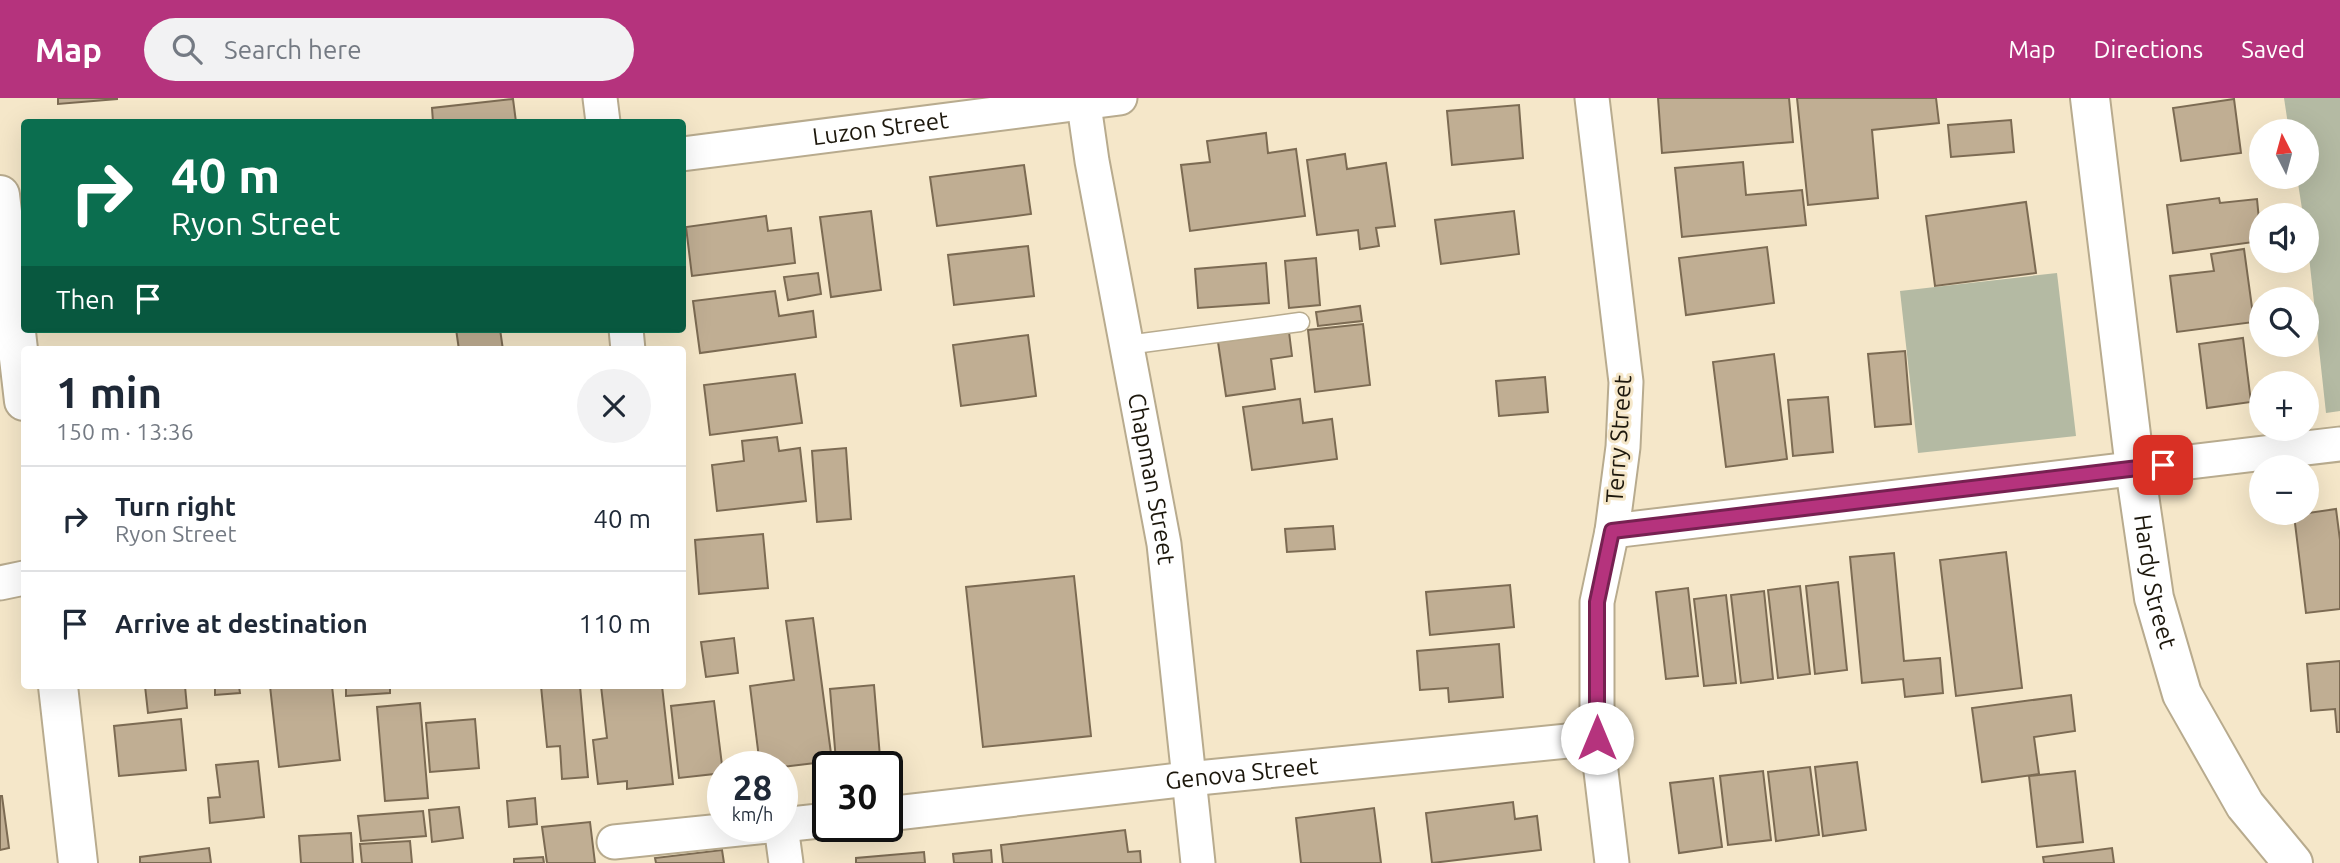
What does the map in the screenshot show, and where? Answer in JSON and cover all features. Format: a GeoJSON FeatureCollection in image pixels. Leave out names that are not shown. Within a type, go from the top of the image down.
{"type":"FeatureCollection","features":[{"type":"Feature","properties":{"kind":"main road","name":"Hardy Street"},"geometry":{"type":"LineString","coordinates":[[2090,98],[2154,598],[2182,694],[2245,805],[2294,863]]}},
{"type":"Feature","properties":{"kind":"main road"},"geometry":{"type":"LineString","coordinates":[[0,195],[21,375]]}},
{"type":"Feature","properties":{"kind":"main road"},"geometry":{"type":"LineString","coordinates":[[58,689],[78,863]]}},
{"type":"Feature","properties":{"kind":"street"},"geometry":{"type":"LineString","coordinates":[[600,98],[603,119]]}},
{"type":"Feature","properties":{"kind":"street","name":"Luzon Street"},"geometry":{"type":"LineString","coordinates":[[686,153],[1084,100],[1120,98]]}},
{"type":"Feature","properties":{"kind":"street","name":"Terry Street"},"geometry":{"type":"LineString","coordinates":[[1592,98],[1626,382],[1623,447],[1612,531],[1597,602],[1597,738],[1612,863]]}},
{"type":"Feature","properties":{"kind":"street","name":"Chapman Street"},"geometry":{"type":"LineString","coordinates":[[1084,100],[1126,345],[1164,544],[1198,863]]}},
{"type":"Feature","properties":{"kind":"street"},"geometry":{"type":"LineString","coordinates":[[1612,531],[2340,444]]}},
{"type":"Feature","properties":{"kind":"street"},"geometry":{"type":"LineString","coordinates":[[0,583],[21,579]]}},
{"type":"Feature","properties":{"kind":"street","name":"Genova Street"},"geometry":{"type":"LineString","coordinates":[[903,812],[1188,779],[1597,738]]}},
{"type":"Feature","properties":{"kind":"street"},"geometry":{"type":"LineString","coordinates":[[614,842],[707,832]]}},
{"type":"Feature","properties":{"kind":"street"},"geometry":{"type":"LineString","coordinates":[[784,842],[786,863]]}},
{"type":"Feature","properties":{"kind":"lane"},"geometry":{"type":"LineString","coordinates":[[1126,345],[1300,322]]}},
{"type":"Feature","properties":{"kind":"green space"},"geometry":{"type":"Polygon","coordinates":[[[2284,98],[2340,98],[2340,411],[2326,413],[2319,349],[2319,287],[2312,287],[2311,273],[2319,273],[2319,203],[2301,203],[2299,189],[2319,189],[2319,119],[2287,119],[2284,98]]]}},
{"type":"Feature","properties":{"kind":"green space"},"geometry":{"type":"Polygon","coordinates":[[[2057,273],[2076,436],[1918,453],[1900,291],[2057,273]]]}},
{"type":"Feature","properties":{"kind":"building"},"geometry":{"type":"Polygon","coordinates":[[[58,98],[117,98],[117,99],[58,104],[58,98]]]}},
{"type":"Feature","properties":{"kind":"building"},"geometry":{"type":"Polygon","coordinates":[[[1658,98],[1789,98],[1793,142],[1662,153],[1658,98]]]}},
{"type":"Feature","properties":{"kind":"building"},"geometry":{"type":"Polygon","coordinates":[[[1797,98],[1936,98],[1939,123],[1872,130],[1878,198],[1808,205],[1797,98]]]}},
{"type":"Feature","properties":{"kind":"building"},"geometry":{"type":"Polygon","coordinates":[[[513,99],[516,119],[433,119],[432,108],[513,99]]]}},
{"type":"Feature","properties":{"kind":"building"},"geometry":{"type":"Polygon","coordinates":[[[2234,99],[2241,153],[2181,161],[2173,108],[2234,99]]]}},
{"type":"Feature","properties":{"kind":"building"},"geometry":{"type":"Polygon","coordinates":[[[1519,105],[1523,158],[1452,165],[1447,111],[1519,105]]]}},
{"type":"Feature","properties":{"kind":"building"},"geometry":{"type":"Polygon","coordinates":[[[2011,120],[2014,152],[1951,157],[1948,125],[2011,120]]]}},
{"type":"Feature","properties":{"kind":"building"},"geometry":{"type":"Polygon","coordinates":[[[1266,133],[1268,153],[1296,149],[1305,216],[1190,231],[1181,165],[1210,162],[1207,141],[1266,133]]]}},
{"type":"Feature","properties":{"kind":"building"},"geometry":{"type":"Polygon","coordinates":[[[1345,154],[1347,169],[1386,163],[1395,226],[1376,228],[1379,246],[1360,249],[1358,230],[1317,235],[1307,160],[1345,154]]]}},
{"type":"Feature","properties":{"kind":"building"},"geometry":{"type":"Polygon","coordinates":[[[1743,162],[1746,195],[1802,190],[1806,225],[1682,237],[1675,168],[1743,162]]]}},
{"type":"Feature","properties":{"kind":"building"},"geometry":{"type":"Polygon","coordinates":[[[1024,165],[1031,214],[937,226],[930,177],[1024,165]]]}},
{"type":"Feature","properties":{"kind":"building"},"geometry":{"type":"Polygon","coordinates":[[[2219,198],[2220,203],[2257,199],[2257,203],[2249,203],[2249,243],[2173,253],[2167,205],[2219,198]]]}},
{"type":"Feature","properties":{"kind":"building"},"geometry":{"type":"Polygon","coordinates":[[[2026,202],[2036,273],[1935,286],[1926,216],[2026,202]]]}},
{"type":"Feature","properties":{"kind":"building"},"geometry":{"type":"Polygon","coordinates":[[[871,211],[881,290],[831,297],[820,217],[871,211]]]}},
{"type":"Feature","properties":{"kind":"building"},"geometry":{"type":"Polygon","coordinates":[[[1514,211],[1519,254],[1441,264],[1435,220],[1514,211]]]}},
{"type":"Feature","properties":{"kind":"building"},"geometry":{"type":"Polygon","coordinates":[[[766,216],[768,231],[791,228],[795,263],[692,276],[686,227],[766,216]]]}},
{"type":"Feature","properties":{"kind":"building"},"geometry":{"type":"Polygon","coordinates":[[[1028,246],[1034,296],[954,305],[948,255],[1028,246]]]}},
{"type":"Feature","properties":{"kind":"building"},"geometry":{"type":"Polygon","coordinates":[[[1767,247],[1774,303],[1686,315],[1679,258],[1767,247]]]}},
{"type":"Feature","properties":{"kind":"building"},"geometry":{"type":"Polygon","coordinates":[[[2244,249],[2249,287],[2249,323],[2177,332],[2170,276],[2214,271],[2211,254],[2244,249]]]}},
{"type":"Feature","properties":{"kind":"building"},"geometry":{"type":"Polygon","coordinates":[[[1316,258],[1320,305],[1289,308],[1285,261],[1316,258]]]}},
{"type":"Feature","properties":{"kind":"building"},"geometry":{"type":"Polygon","coordinates":[[[1266,263],[1269,303],[1198,308],[1195,269],[1266,263]]]}},
{"type":"Feature","properties":{"kind":"building"},"geometry":{"type":"Polygon","coordinates":[[[818,273],[821,294],[788,300],[784,277],[818,273]]]}},
{"type":"Feature","properties":{"kind":"building"},"geometry":{"type":"Polygon","coordinates":[[[775,291],[779,316],[813,311],[816,337],[700,353],[693,301],[775,291]]]}},
{"type":"Feature","properties":{"kind":"building"},"geometry":{"type":"Polygon","coordinates":[[[1360,306],[1362,321],[1318,326],[1316,312],[1360,306]]]}},
{"type":"Feature","properties":{"kind":"building"},"geometry":{"type":"Polygon","coordinates":[[[1363,324],[1370,385],[1315,392],[1308,330],[1363,324]]]}},
{"type":"Feature","properties":{"kind":"building"},"geometry":{"type":"Polygon","coordinates":[[[1289,332],[1292,356],[1271,359],[1275,389],[1226,396],[1218,342],[1289,332]]]}},
{"type":"Feature","properties":{"kind":"building"},"geometry":{"type":"Polygon","coordinates":[[[457,333],[501,333],[502,346],[458,346],[457,333]]]}},
{"type":"Feature","properties":{"kind":"building"},"geometry":{"type":"Polygon","coordinates":[[[1028,335],[1036,396],[961,406],[953,345],[1028,335]]]}},
{"type":"Feature","properties":{"kind":"building"},"geometry":{"type":"Polygon","coordinates":[[[2243,338],[2249,402],[2207,408],[2199,344],[2243,338]]]}},
{"type":"Feature","properties":{"kind":"building"},"geometry":{"type":"Polygon","coordinates":[[[1905,351],[1911,424],[1875,427],[1868,354],[1905,351]]]}},
{"type":"Feature","properties":{"kind":"building"},"geometry":{"type":"Polygon","coordinates":[[[1774,354],[1787,459],[1726,467],[1713,362],[1774,354]]]}},
{"type":"Feature","properties":{"kind":"building"},"geometry":{"type":"Polygon","coordinates":[[[795,374],[802,423],[710,435],[704,385],[795,374]]]}},
{"type":"Feature","properties":{"kind":"building"},"geometry":{"type":"Polygon","coordinates":[[[1545,377],[1548,412],[1499,416],[1496,381],[1545,377]]]}},
{"type":"Feature","properties":{"kind":"building"},"geometry":{"type":"Polygon","coordinates":[[[1828,397],[1833,452],[1793,456],[1788,400],[1828,397]]]}},
{"type":"Feature","properties":{"kind":"building"},"geometry":{"type":"Polygon","coordinates":[[[1300,399],[1303,423],[1332,419],[1337,459],[1252,470],[1243,407],[1300,399]]]}},
{"type":"Feature","properties":{"kind":"building"},"geometry":{"type":"Polygon","coordinates":[[[777,437],[779,451],[800,448],[806,501],[717,511],[712,465],[744,461],[742,441],[777,437]]]}},
{"type":"Feature","properties":{"kind":"building"},"geometry":{"type":"Polygon","coordinates":[[[846,448],[851,519],[817,522],[812,451],[846,448]]]}},
{"type":"Feature","properties":{"kind":"building"},"geometry":{"type":"Polygon","coordinates":[[[2336,509],[2340,540],[2340,609],[2306,613],[2295,525],[2319,525],[2319,511],[2336,509]]]}},
{"type":"Feature","properties":{"kind":"building"},"geometry":{"type":"Polygon","coordinates":[[[1333,526],[1335,549],[1287,552],[1285,529],[1333,526]]]}},
{"type":"Feature","properties":{"kind":"building"},"geometry":{"type":"Polygon","coordinates":[[[763,534],[768,588],[699,594],[695,540],[763,534]]]}},
{"type":"Feature","properties":{"kind":"building"},"geometry":{"type":"Polygon","coordinates":[[[2006,552],[2022,688],[1956,696],[1940,560],[2006,552]]]}},
{"type":"Feature","properties":{"kind":"building"},"geometry":{"type":"Polygon","coordinates":[[[1894,553],[1904,661],[1940,658],[1943,693],[1905,697],[1903,679],[1862,683],[1850,557],[1894,553]]]}},
{"type":"Feature","properties":{"kind":"building"},"geometry":{"type":"Polygon","coordinates":[[[1074,576],[1091,736],[983,747],[966,587],[1074,576]]]}},
{"type":"Feature","properties":{"kind":"building"},"geometry":{"type":"Polygon","coordinates":[[[1838,582],[1847,670],[1815,674],[1806,586],[1838,582]]]}},
{"type":"Feature","properties":{"kind":"building"},"geometry":{"type":"Polygon","coordinates":[[[1510,585],[1514,627],[1430,635],[1426,592],[1510,585]]]}},
{"type":"Feature","properties":{"kind":"building"},"geometry":{"type":"Polygon","coordinates":[[[1800,586],[1810,674],[1778,678],[1768,590],[1800,586]]]}},
{"type":"Feature","properties":{"kind":"building"},"geometry":{"type":"Polygon","coordinates":[[[1688,588],[1698,676],[1666,679],[1656,592],[1688,588]]]}},
{"type":"Feature","properties":{"kind":"building"},"geometry":{"type":"Polygon","coordinates":[[[1764,591],[1773,679],[1741,683],[1731,595],[1764,591]]]}},
{"type":"Feature","properties":{"kind":"building"},"geometry":{"type":"Polygon","coordinates":[[[1726,595],[1736,683],[1704,686],[1694,599],[1726,595]]]}},
{"type":"Feature","properties":{"kind":"building"},"geometry":{"type":"Polygon","coordinates":[[[813,618],[831,751],[812,751],[812,763],[798,765],[798,751],[758,751],[750,686],[794,680],[786,621],[813,618]]]}},
{"type":"Feature","properties":{"kind":"building"},"geometry":{"type":"Polygon","coordinates":[[[734,638],[738,673],[706,677],[701,642],[734,638]]]}},
{"type":"Feature","properties":{"kind":"building"},"geometry":{"type":"Polygon","coordinates":[[[1499,644],[1503,697],[1449,702],[1448,688],[1420,690],[1417,651],[1499,644]]]}},
{"type":"Feature","properties":{"kind":"building"},"geometry":{"type":"Polygon","coordinates":[[[2340,661],[2340,732],[2337,732],[2335,709],[2311,711],[2307,664],[2340,661]]]}},
{"type":"Feature","properties":{"kind":"building"},"geometry":{"type":"Polygon","coordinates":[[[874,685],[880,751],[835,751],[830,689],[874,685]]]}},
{"type":"Feature","properties":{"kind":"building"},"geometry":{"type":"Polygon","coordinates":[[[145,689],[185,689],[187,708],[148,713],[145,689]]]}},
{"type":"Feature","properties":{"kind":"building"},"geometry":{"type":"Polygon","coordinates":[[[215,689],[239,689],[240,693],[215,695],[215,689]]]}},
{"type":"Feature","properties":{"kind":"building"},"geometry":{"type":"Polygon","coordinates":[[[270,689],[332,689],[340,760],[279,767],[270,689]]]}},
{"type":"Feature","properties":{"kind":"building"},"geometry":{"type":"Polygon","coordinates":[[[346,689],[390,689],[390,693],[346,696],[346,689]]]}},
{"type":"Feature","properties":{"kind":"building"},"geometry":{"type":"Polygon","coordinates":[[[541,689],[580,689],[588,777],[562,779],[560,746],[547,747],[541,689]]]}},
{"type":"Feature","properties":{"kind":"building"},"geometry":{"type":"Polygon","coordinates":[[[601,689],[662,689],[673,784],[627,789],[627,781],[598,784],[593,740],[607,738],[601,689]]]}},
{"type":"Feature","properties":{"kind":"building"},"geometry":{"type":"Polygon","coordinates":[[[2071,695],[2075,731],[2034,737],[2039,774],[1982,782],[1972,708],[2071,695]]]}},
{"type":"Feature","properties":{"kind":"building"},"geometry":{"type":"Polygon","coordinates":[[[714,701],[720,751],[707,751],[707,775],[679,778],[671,706],[714,701]]]}},
{"type":"Feature","properties":{"kind":"building"},"geometry":{"type":"Polygon","coordinates":[[[420,703],[428,798],[385,801],[377,707],[420,703]]]}},
{"type":"Feature","properties":{"kind":"building"},"geometry":{"type":"Polygon","coordinates":[[[181,719],[186,770],[119,776],[114,726],[181,719]]]}},
{"type":"Feature","properties":{"kind":"building"},"geometry":{"type":"Polygon","coordinates":[[[475,719],[479,768],[430,772],[426,723],[475,719]]]}},
{"type":"Feature","properties":{"kind":"building"},"geometry":{"type":"Polygon","coordinates":[[[258,761],[264,817],[210,823],[208,798],[220,797],[216,765],[258,761]]]}},
{"type":"Feature","properties":{"kind":"building"},"geometry":{"type":"Polygon","coordinates":[[[1857,762],[1866,830],[1823,836],[1815,767],[1857,762]]]}},
{"type":"Feature","properties":{"kind":"building"},"geometry":{"type":"Polygon","coordinates":[[[1810,767],[1819,835],[1776,841],[1768,772],[1810,767]]]}},
{"type":"Feature","properties":{"kind":"building"},"geometry":{"type":"Polygon","coordinates":[[[1763,771],[1771,840],[1728,845],[1720,776],[1763,771]]]}},
{"type":"Feature","properties":{"kind":"building"},"geometry":{"type":"Polygon","coordinates":[[[2075,771],[2083,842],[2037,847],[2029,776],[2075,771]]]}},
{"type":"Feature","properties":{"kind":"building"},"geometry":{"type":"Polygon","coordinates":[[[1713,778],[1722,847],[1679,853],[1670,783],[1713,778]]]}},
{"type":"Feature","properties":{"kind":"building"},"geometry":{"type":"Polygon","coordinates":[[[0,796],[9,848],[0,850],[0,796]]]}},
{"type":"Feature","properties":{"kind":"building"},"geometry":{"type":"Polygon","coordinates":[[[535,798],[537,824],[509,827],[507,801],[535,798]]]}},
{"type":"Feature","properties":{"kind":"building"},"geometry":{"type":"Polygon","coordinates":[[[1513,802],[1515,819],[1537,816],[1541,850],[1432,863],[1426,813],[1513,802]]]}},
{"type":"Feature","properties":{"kind":"building"},"geometry":{"type":"Polygon","coordinates":[[[459,807],[463,838],[432,842],[429,810],[459,807]]]}},
{"type":"Feature","properties":{"kind":"building"},"geometry":{"type":"Polygon","coordinates":[[[1374,808],[1381,863],[1301,863],[1296,818],[1374,808]]]}},
{"type":"Feature","properties":{"kind":"building"},"geometry":{"type":"Polygon","coordinates":[[[423,811],[426,836],[361,841],[358,816],[423,811]]]}},
{"type":"Feature","properties":{"kind":"building"},"geometry":{"type":"Polygon","coordinates":[[[590,822],[595,863],[547,863],[542,827],[590,822]]]}},
{"type":"Feature","properties":{"kind":"building"},"geometry":{"type":"Polygon","coordinates":[[[1125,830],[1128,852],[1140,851],[1141,863],[1003,863],[1001,845],[1125,830]]]}},
{"type":"Feature","properties":{"kind":"building"},"geometry":{"type":"Polygon","coordinates":[[[351,833],[353,863],[301,863],[299,836],[351,833]]]}},
{"type":"Feature","properties":{"kind":"building"},"geometry":{"type":"Polygon","coordinates":[[[410,841],[412,863],[362,863],[360,844],[410,841]]]}},
{"type":"Feature","properties":{"kind":"building"},"geometry":{"type":"Polygon","coordinates":[[[209,848],[211,863],[140,863],[140,857],[209,848]]]}},
{"type":"Feature","properties":{"kind":"building"},"geometry":{"type":"Polygon","coordinates":[[[2112,848],[2114,863],[2044,863],[2043,857],[2112,848]]]}},
{"type":"Feature","properties":{"kind":"building"},"geometry":{"type":"Polygon","coordinates":[[[722,850],[724,863],[656,863],[655,858],[722,850]]]}},
{"type":"Feature","properties":{"kind":"building"},"geometry":{"type":"Polygon","coordinates":[[[991,850],[992,863],[954,863],[953,854],[991,850]]]}},
{"type":"Feature","properties":{"kind":"building"},"geometry":{"type":"Polygon","coordinates":[[[924,852],[925,863],[856,863],[856,858],[924,852]]]}},
{"type":"Feature","properties":{"kind":"building"},"geometry":{"type":"Polygon","coordinates":[[[543,857],[544,863],[514,863],[514,859],[543,857]]]}},
{"type":"Feature","properties":{"kind":"route"},"geometry":{"type":"LineString","coordinates":[[1597,738],[1597,602],[1612,531],[2163,465]]}}]}
